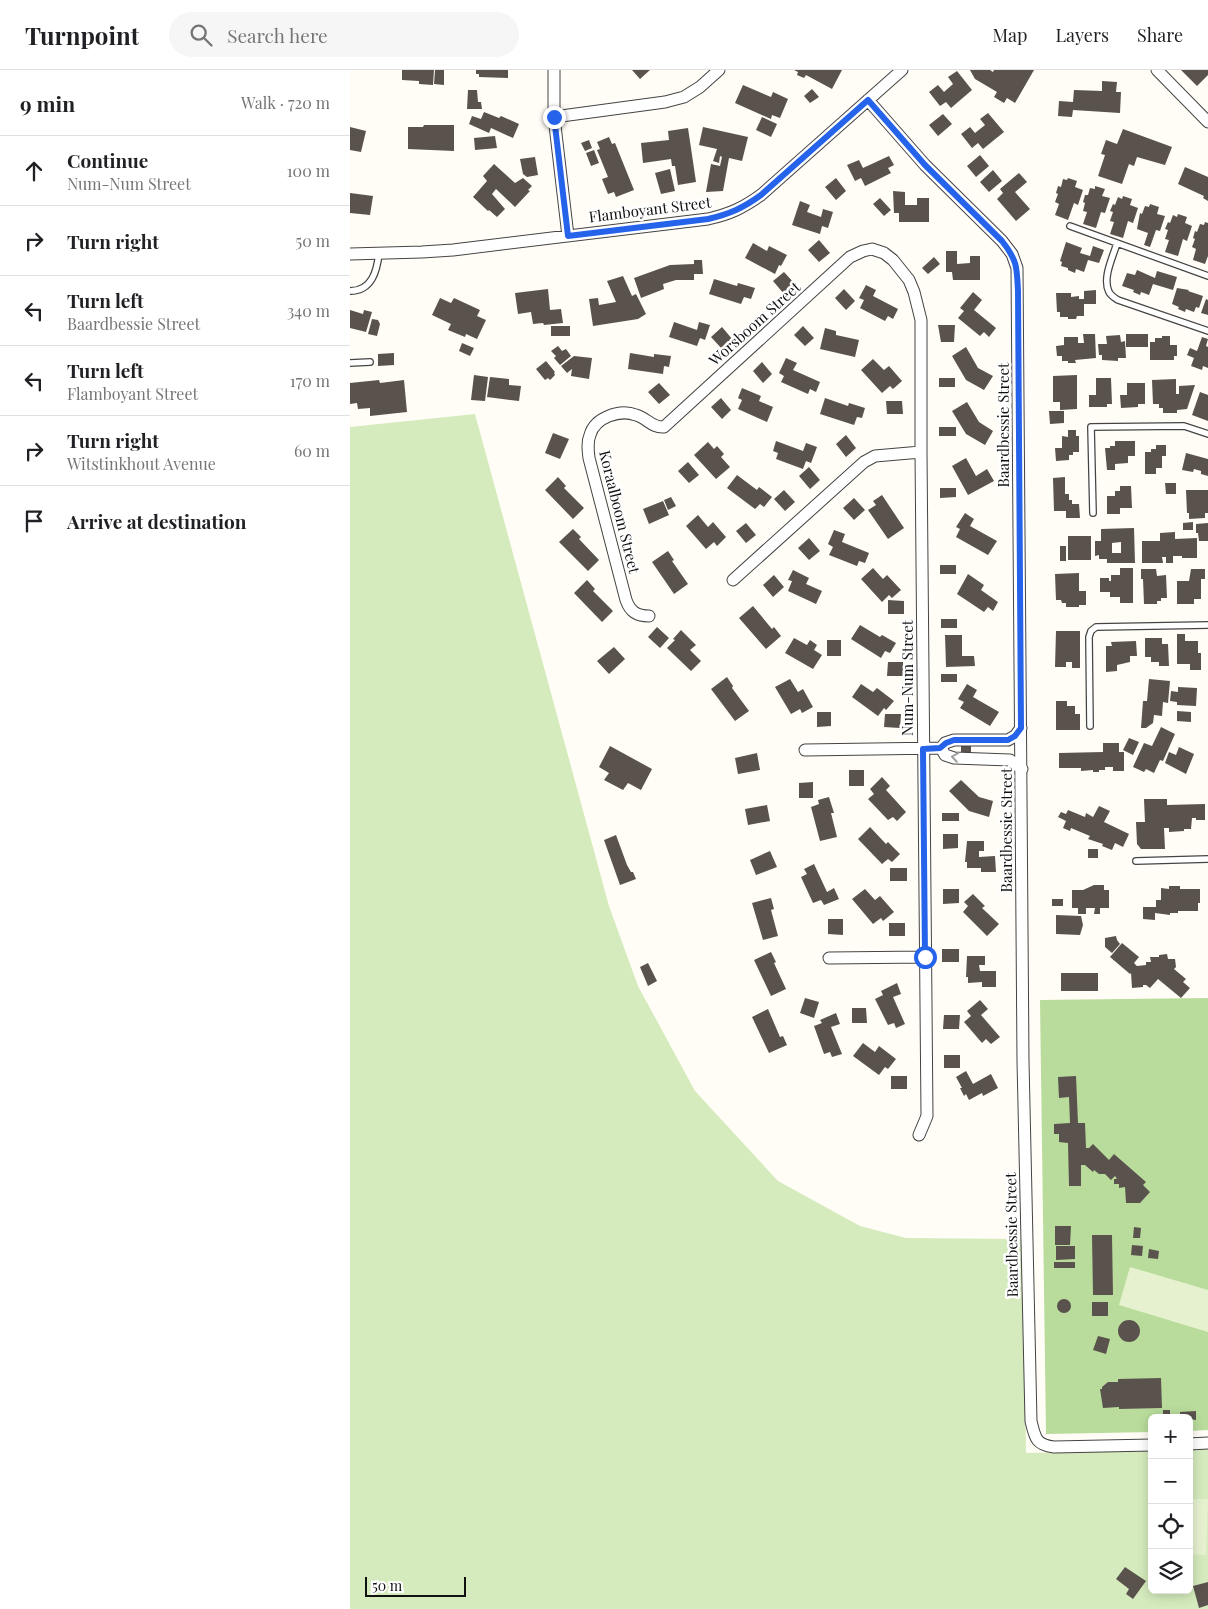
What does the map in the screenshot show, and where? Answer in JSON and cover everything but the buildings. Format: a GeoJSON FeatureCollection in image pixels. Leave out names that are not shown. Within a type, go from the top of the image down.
{"type":"FeatureCollection","features":[{"type":"Feature","properties":{"kind":"street"},"geometry":{"type":"LineString","coordinates":[[554,70],[554,117],[568,236]]}},
{"type":"Feature","properties":{"kind":"street"},"geometry":{"type":"LineString","coordinates":[[554,117],[665,102],[684,97],[700,87],[719,70]]}},
{"type":"Feature","properties":{"kind":"street","name":"Flamboyant Street"},"geometry":{"type":"LineString","coordinates":[[350,254],[453,250],[728,215],[761,195],[902,70]]}},
{"type":"Feature","properties":{"kind":"street"},"geometry":{"type":"LineString","coordinates":[[1157,70],[1208,122]]}},
{"type":"Feature","properties":{"kind":"street","name":"Baardbessie Street"},"geometry":{"type":"LineString","coordinates":[[868,100],[925,165],[1002,241],[1012,254],[1017,268],[1023,1060],[1031,1422],[1038,1442],[1044,1446],[1148,1445]]}},
{"type":"Feature","properties":{"kind":"street","name":"Num-Num Street"},"geometry":{"type":"LineString","coordinates":[[863,251],[872,249],[884,252],[909,280],[921,320],[927,1116],[919,1135]]}},
{"type":"Feature","properties":{"kind":"street","name":"Worsboom Street"},"geometry":{"type":"LineString","coordinates":[[670,422],[850,258],[863,251]]}},
{"type":"Feature","properties":{"kind":"street","name":"Koraalboom Street"},"geometry":{"type":"LineString","coordinates":[[649,616],[634,613],[628,607],[591,468],[588,448],[591,430],[613,414],[624,412],[636,415],[658,427],[664,427],[670,422]]}},
{"type":"Feature","properties":{"kind":"street"},"geometry":{"type":"LineString","coordinates":[[733,580],[864,462],[876,456],[921,452]]}},
{"type":"Feature","properties":{"kind":"street"},"geometry":{"type":"LineString","coordinates":[[805,750],[940,748],[954,740],[1008,740],[1015,736],[1021,728]]}},
{"type":"Feature","properties":{"kind":"street"},"geometry":{"type":"LineString","coordinates":[[940,748],[945,754],[954,758],[1003,758],[1010,760],[1022,769]]}},
{"type":"Feature","properties":{"kind":"street"},"geometry":{"type":"LineString","coordinates":[[829,958],[925,957]]}},
{"type":"Feature","properties":{"kind":"street"},"geometry":{"type":"LineString","coordinates":[[1193,1444],[1208,1443]]}},
{"type":"Feature","properties":{"kind":"lane"},"geometry":{"type":"LineString","coordinates":[[1070,226],[1208,276]]}},
{"type":"Feature","properties":{"kind":"lane"},"geometry":{"type":"LineString","coordinates":[[1117,244],[1107,274],[1106,284],[1109,294],[1118,300],[1208,331]]}},
{"type":"Feature","properties":{"kind":"lane"},"geometry":{"type":"LineString","coordinates":[[350,291],[362,288],[371,282],[375,275],[379,253]]}},
{"type":"Feature","properties":{"kind":"lane"},"geometry":{"type":"LineString","coordinates":[[350,363],[370,362]]}},
{"type":"Feature","properties":{"kind":"lane"},"geometry":{"type":"LineString","coordinates":[[1093,513],[1091,427],[1184,426],[1208,434]]}},
{"type":"Feature","properties":{"kind":"lane"},"geometry":{"type":"LineString","coordinates":[[1090,726],[1089,637],[1091,631],[1096,627],[1208,625]]}},
{"type":"Feature","properties":{"kind":"lane"},"geometry":{"type":"LineString","coordinates":[[1136,860],[1208,859]]}},
{"type":"Feature","properties":{"kind":"green space"},"geometry":{"type":"Polygon","coordinates":[[[475,414],[609,906],[638,986],[695,1091],[778,1181],[860,1226],[906,1238],[1023,1239],[1026,1453],[1148,1450],[1148,1594],[1193,1594],[1193,1449],[1208,1449],[1208,1609],[350,1609],[350,427],[475,414]]]}},
{"type":"Feature","properties":{"kind":"green space"},"geometry":{"type":"Polygon","coordinates":[[[1208,998],[1208,1430],[1193,1431],[1193,1414],[1148,1414],[1148,1432],[1046,1434],[1040,1000],[1208,998]]]}},
{"type":"Feature","properties":{"kind":"green space"},"geometry":{"type":"Polygon","coordinates":[[[1130,1267],[1208,1290],[1208,1332],[1119,1305],[1130,1267]]]}},
{"type":"Feature","properties":{"kind":"green space"},"geometry":{"type":"Polygon","coordinates":[[[1193,1499],[1208,1499],[1206,1555],[1193,1554],[1193,1499]]]}},
{"type":"Feature","properties":{"kind":"route"},"geometry":{"type":"LineString","coordinates":[[554,117],[568,236],[728,215],[761,195],[868,100],[925,165],[1002,241],[1012,254],[1017,268],[1018,291],[1021,728],[1015,736],[1008,740],[954,740],[940,748],[923,749],[925,957]]}}]}
